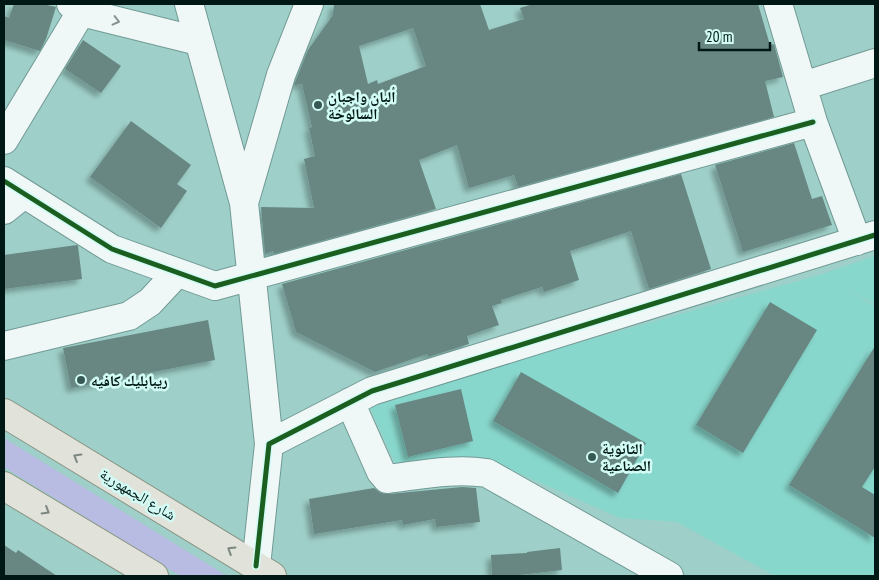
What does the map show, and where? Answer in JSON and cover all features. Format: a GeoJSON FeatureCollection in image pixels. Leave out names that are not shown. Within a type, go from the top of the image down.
{"type":"FeatureCollection","features":[{"type":"Feature","properties":{"kind":"main road","name":"شارع الجمهورية"},"geometry":{"type":"LineString","coordinates":[[4,413],[264,571]]}},
{"type":"Feature","properties":{"kind":"main road"},"geometry":{"type":"LineString","coordinates":[[4,486],[154,576]]}},
{"type":"Feature","properties":{"kind":"street"},"geometry":{"type":"LineString","coordinates":[[189,4],[244,203],[269,444],[264,571]]}},
{"type":"Feature","properties":{"kind":"street"},"geometry":{"type":"LineString","coordinates":[[244,203],[281,75],[309,4]]}},
{"type":"Feature","properties":{"kind":"street"},"geometry":{"type":"LineString","coordinates":[[269,444],[372,391],[866,238],[814,122],[778,4]]}},
{"type":"Feature","properties":{"kind":"street"},"geometry":{"type":"LineString","coordinates":[[4,140],[76,8],[198,42]]}},
{"type":"Feature","properties":{"kind":"street"},"geometry":{"type":"LineString","coordinates":[[803,86],[875,63]]}},
{"type":"Feature","properties":{"kind":"street"},"geometry":{"type":"LineString","coordinates":[[10,195],[112,249],[215,286],[814,122]]}},
{"type":"Feature","properties":{"kind":"street"},"geometry":{"type":"LineString","coordinates":[[4,346],[129,316],[150,302],[177,273]]}},
{"type":"Feature","properties":{"kind":"street"},"geometry":{"type":"LineString","coordinates":[[350,402],[381,472],[387,479],[453,470],[487,473],[669,576]]}},
{"type":"Feature","properties":{"kind":"shaded area"},"geometry":{"type":"Polygon","coordinates":[[[875,256],[875,304],[847,290],[875,306],[875,576],[775,576],[677,522],[620,518],[493,462],[395,463],[370,408],[440,382],[819,275],[875,256]]]}},
{"type":"Feature","properties":{"kind":"shaded area"},"geometry":{"type":"Polygon","coordinates":[[[4,438],[227,576],[180,576],[4,467],[4,438]]]}},
{"type":"Feature","properties":{"kind":"building"},"geometry":{"type":"Polygon","coordinates":[[[14,4],[42,4],[56,7],[46,39],[40,51],[4,40],[4,16],[9,18],[14,4]]]}},
{"type":"Feature","properties":{"kind":"building"},"geometry":{"type":"Polygon","coordinates":[[[334,4],[480,4],[489,30],[524,19],[520,8],[533,4],[758,4],[770,45],[774,44],[783,77],[765,81],[774,117],[518,187],[514,175],[469,188],[457,145],[419,160],[436,209],[274,254],[273,251],[265,254],[261,207],[314,208],[304,159],[315,156],[309,128],[312,127],[302,84],[294,85],[308,50],[333,15],[334,4]],[[413,28],[359,46],[368,84],[377,80],[378,84],[426,66],[413,28]]]}},
{"type":"Feature","properties":{"kind":"building"},"geometry":{"type":"Polygon","coordinates":[[[83,40],[121,66],[101,93],[65,69],[83,40]]]}},
{"type":"Feature","properties":{"kind":"building"},"geometry":{"type":"Polygon","coordinates":[[[131,121],[191,165],[177,184],[187,191],[161,228],[90,177],[131,121]]]}},
{"type":"Feature","properties":{"kind":"building"},"geometry":{"type":"Polygon","coordinates":[[[794,143],[812,199],[822,196],[832,225],[743,252],[715,165],[794,143]]]}},
{"type":"Feature","properties":{"kind":"building"},"geometry":{"type":"Polygon","coordinates":[[[681,174],[711,269],[649,289],[631,231],[570,251],[579,280],[544,292],[542,287],[501,300],[502,303],[492,306],[499,325],[467,336],[469,344],[428,357],[427,354],[375,372],[296,332],[282,284],[681,174]]]}},
{"type":"Feature","properties":{"kind":"building"},"geometry":{"type":"Polygon","coordinates":[[[77,245],[82,279],[4,289],[4,255],[77,245]]]}},
{"type":"Feature","properties":{"kind":"building"},"geometry":{"type":"Polygon","coordinates":[[[770,302],[817,330],[743,453],[696,425],[770,302]]]}},
{"type":"Feature","properties":{"kind":"building"},"geometry":{"type":"Polygon","coordinates":[[[208,320],[215,360],[71,388],[63,348],[208,320]]]}},
{"type":"Feature","properties":{"kind":"building"},"geometry":{"type":"Polygon","coordinates":[[[875,346],[875,467],[862,487],[875,495],[875,538],[789,485],[875,346]]]}},
{"type":"Feature","properties":{"kind":"building"},"geometry":{"type":"Polygon","coordinates":[[[521,372],[646,443],[618,493],[493,421],[521,372]]]}},
{"type":"Feature","properties":{"kind":"building"},"geometry":{"type":"Polygon","coordinates":[[[461,389],[473,441],[408,457],[395,405],[461,389]]]}},
{"type":"Feature","properties":{"kind":"building"},"geometry":{"type":"Polygon","coordinates":[[[462,487],[476,488],[480,522],[436,527],[435,519],[403,525],[402,520],[314,534],[309,499],[374,488],[381,493],[389,494],[462,487]]]}},
{"type":"Feature","properties":{"kind":"building"},"geometry":{"type":"Polygon","coordinates":[[[4,545],[16,553],[18,550],[57,576],[4,576],[4,545]]]}},
{"type":"Feature","properties":{"kind":"building"},"geometry":{"type":"Polygon","coordinates":[[[560,548],[562,570],[519,576],[492,576],[491,555],[527,553],[560,548]]]}},
{"type":"Feature","properties":{"kind":"cycle path"},"geometry":{"type":"LineString","coordinates":[[4,181],[112,249],[215,286],[813,122]]}},
{"type":"Feature","properties":{"kind":"cycle path"},"geometry":{"type":"LineString","coordinates":[[256,566],[269,444],[372,391],[875,235]]}},
{"type":"Feature","properties":{"kind":"place","name":"ألبان واجبان السالوخة"},"geometry":{"type":"Point","coordinates":[318,105]}},
{"type":"Feature","properties":{"kind":"place","name":"ريبابليك كافيه"},"geometry":{"type":"Point","coordinates":[81,380]}},
{"type":"Feature","properties":{"kind":"place","name":"الثانوية الصناعية"},"geometry":{"type":"Point","coordinates":[592,457]}}]}
